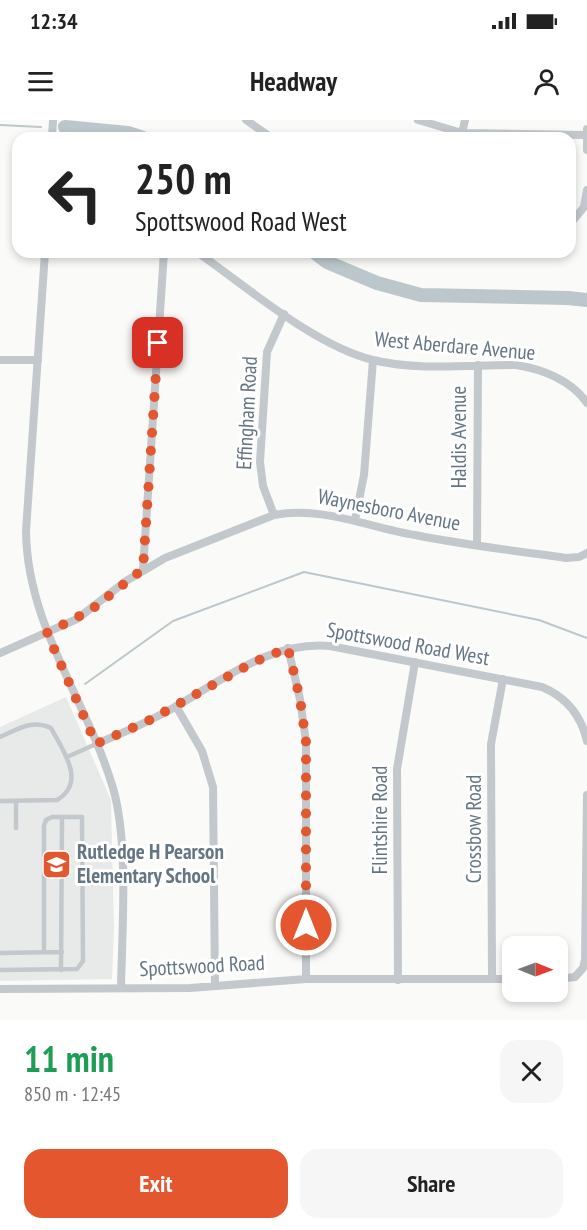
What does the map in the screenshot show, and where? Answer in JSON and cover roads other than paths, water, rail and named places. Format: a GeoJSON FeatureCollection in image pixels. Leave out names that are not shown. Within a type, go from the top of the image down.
{"type":"FeatureCollection","features":[{"type":"Feature","properties":{"kind":"street"},"geometry":{"type":"LineString","coordinates":[[246,120],[263,132]]}},
{"type":"Feature","properties":{"kind":"street"},"geometry":{"type":"LineString","coordinates":[[418,120],[459,132]]}},
{"type":"Feature","properties":{"kind":"street"},"geometry":{"type":"LineString","coordinates":[[587,129],[587,150]]}},
{"type":"Feature","properties":{"kind":"street"},"geometry":{"type":"LineString","coordinates":[[576,217],[584,207],[587,190]]}},
{"type":"Feature","properties":{"kind":"street"},"geometry":{"type":"LineString","coordinates":[[45,258],[26,547],[33,592],[47,633],[110,778],[118,812],[121,988]]}},
{"type":"Feature","properties":{"kind":"street"},"geometry":{"type":"LineString","coordinates":[[143,569],[164,258]]}},
{"type":"Feature","properties":{"kind":"street","name":"West Aberdare Avenue"},"geometry":{"type":"LineString","coordinates":[[205,258],[284,314],[345,351],[373,360],[415,365],[536,368],[569,386],[587,403]]}},
{"type":"Feature","properties":{"kind":"street","name":"Effingham Road"},"geometry":{"type":"LineString","coordinates":[[274,515],[263,486],[260,462],[267,352],[284,314]]}},
{"type":"Feature","properties":{"kind":"street"},"geometry":{"type":"LineString","coordinates":[[0,360],[38,360]]}},
{"type":"Feature","properties":{"kind":"street"},"geometry":{"type":"LineString","coordinates":[[355,520],[364,476],[373,360]]}},
{"type":"Feature","properties":{"kind":"street","name":"Haldis Avenue"},"geometry":{"type":"LineString","coordinates":[[477,545],[478,365]]}},
{"type":"Feature","properties":{"kind":"street","name":"Waynesboro Avenue"},"geometry":{"type":"LineString","coordinates":[[0,653],[47,633],[91,610],[143,569],[274,515],[309,511],[412,535],[477,545],[566,558],[579,557],[587,553]]}},
{"type":"Feature","properties":{"kind":"street","name":"Spottswood Road West"},"geometry":{"type":"LineString","coordinates":[[96,744],[176,706],[254,662],[288,648],[330,646],[554,692],[564,699],[579,718],[587,741]]}},
{"type":"Feature","properties":{"kind":"street"},"geometry":{"type":"LineString","coordinates":[[288,648],[300,699],[306,742],[306,979]]}},
{"type":"Feature","properties":{"kind":"street","name":"Flintshire Road"},"geometry":{"type":"LineString","coordinates":[[398,980],[397,769],[415,662]]}},
{"type":"Feature","properties":{"kind":"street","name":"Crossbow Road"},"geometry":{"type":"LineString","coordinates":[[492,979],[491,744],[503,680]]}},
{"type":"Feature","properties":{"kind":"street"},"geometry":{"type":"LineString","coordinates":[[176,706],[202,751],[213,787],[215,986]]}},
{"type":"Feature","properties":{"kind":"street"},"geometry":{"type":"LineString","coordinates":[[568,979],[579,973],[585,960],[587,795]]}},
{"type":"Feature","properties":{"kind":"street","name":"Spottswood Road"},"geometry":{"type":"LineString","coordinates":[[0,989],[215,986],[306,979],[502,979]]}},
{"type":"Feature","properties":{"kind":"lane"},"geometry":{"type":"LineString","coordinates":[[0,737],[29,724],[42,724],[51,728],[67,757],[73,774],[71,786],[64,795],[51,800],[0,801]]}},
{"type":"Feature","properties":{"kind":"lane"},"geometry":{"type":"LineString","coordinates":[[67,757],[96,744]]}},
{"type":"Feature","properties":{"kind":"lane"},"geometry":{"type":"LineString","coordinates":[[16,801],[16,828]]}},
{"type":"Feature","properties":{"kind":"lane"},"geometry":{"type":"LineString","coordinates":[[61,970],[62,817]]}},
{"type":"Feature","properties":{"kind":"lane"},"geometry":{"type":"LineString","coordinates":[[0,970],[77,969],[83,961],[82,817],[46,820],[44,826],[44,952]]}},
{"type":"Feature","properties":{"kind":"lane"},"geometry":{"type":"LineString","coordinates":[[83,884],[121,883]]}},
{"type":"Feature","properties":{"kind":"lane"},"geometry":{"type":"LineString","coordinates":[[0,952],[62,952]]}},
{"type":"Feature","properties":{"kind":"waterway"},"geometry":{"type":"LineString","coordinates":[[0,125],[41,127]]}},
{"type":"Feature","properties":{"kind":"waterway"},"geometry":{"type":"LineString","coordinates":[[65,127],[118,132]]}},
{"type":"Feature","properties":{"kind":"waterway"},"geometry":{"type":"LineString","coordinates":[[322,258],[377,283],[421,295],[587,300]]}},
{"type":"Feature","properties":{"kind":"waterway"},"geometry":{"type":"LineString","coordinates":[[85,684],[173,621],[304,572],[539,620],[587,638]]}},
{"type":"Feature","properties":{"kind":"place","name":"Rutledge H Pearson Elementary School"},"geometry":{"type":"Point","coordinates":[56,864]}}]}
